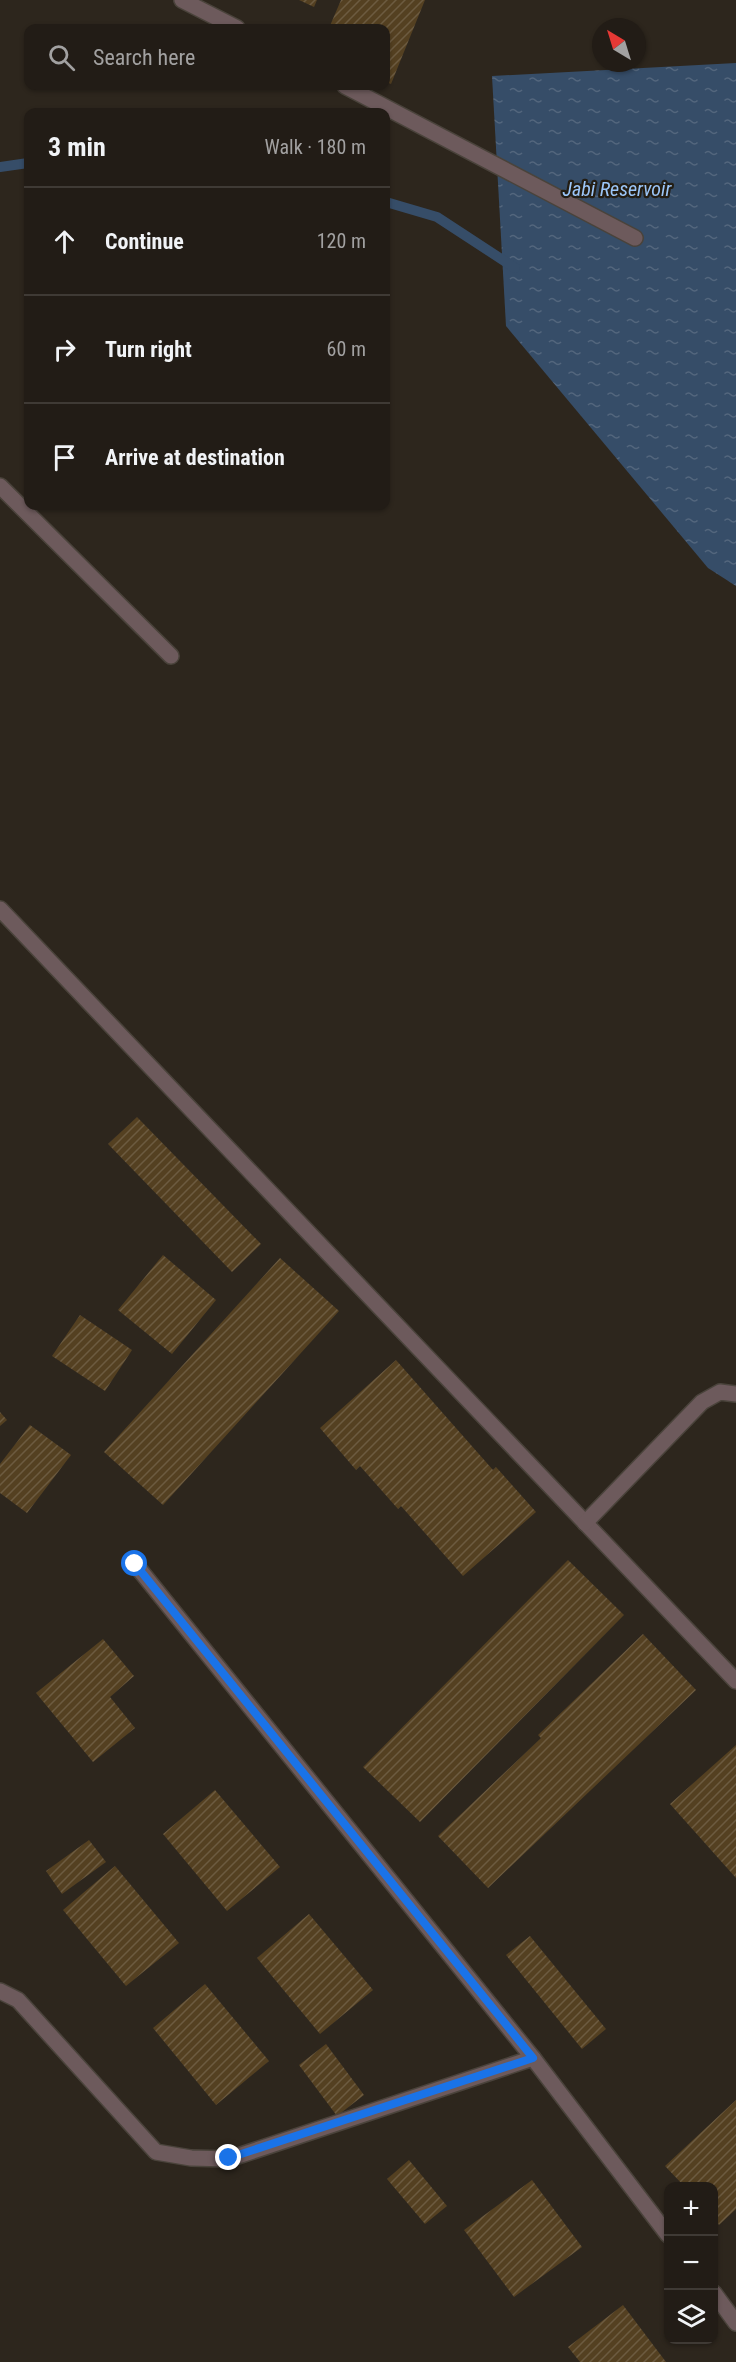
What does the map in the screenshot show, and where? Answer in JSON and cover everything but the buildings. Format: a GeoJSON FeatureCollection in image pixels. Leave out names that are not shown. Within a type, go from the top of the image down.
{"type":"FeatureCollection","features":[{"type":"Feature","properties":{"kind":"street"},"geometry":{"type":"LineString","coordinates":[[182,0],[229,24]]}},
{"type":"Feature","properties":{"kind":"street"},"geometry":{"type":"LineString","coordinates":[[353,90],[387,108]]}},
{"type":"Feature","properties":{"kind":"street"},"geometry":{"type":"LineString","coordinates":[[390,110],[635,238]]}},
{"type":"Feature","properties":{"kind":"street"},"geometry":{"type":"LineString","coordinates":[[0,486],[24,510]]}},
{"type":"Feature","properties":{"kind":"street"},"geometry":{"type":"LineString","coordinates":[[24,510],[171,656]]}},
{"type":"Feature","properties":{"kind":"street"},"geometry":{"type":"LineString","coordinates":[[0,909],[736,1681]]}},
{"type":"Feature","properties":{"kind":"street"},"geometry":{"type":"LineString","coordinates":[[585,1523],[702,1402],[720,1392],[736,1394]]}},
{"type":"Feature","properties":{"kind":"street"},"geometry":{"type":"LineString","coordinates":[[135,1564],[533,2058],[664,2228]]}},
{"type":"Feature","properties":{"kind":"street"},"geometry":{"type":"LineString","coordinates":[[0,1991],[18,2001],[156,2152],[191,2158],[229,2158],[533,2058]]}},
{"type":"Feature","properties":{"kind":"street"},"geometry":{"type":"LineString","coordinates":[[718,2298],[736,2323]]}},
{"type":"Feature","properties":{"kind":"water","name":"Jabi Reservoir"},"geometry":{"type":"Polygon","coordinates":[[[736,63],[736,586],[708,568],[506,326],[492,76],[592,71],[646,72],[646,68],[736,63]]]}},
{"type":"Feature","properties":{"kind":"waterway"},"geometry":{"type":"LineString","coordinates":[[0,167],[24,164]]}},
{"type":"Feature","properties":{"kind":"waterway"},"geometry":{"type":"LineString","coordinates":[[390,203],[437,217],[515,268]]}},
{"type":"Feature","properties":{"kind":"route"},"geometry":{"type":"LineString","coordinates":[[135,1564],[533,2058],[229,2158]]}}]}
